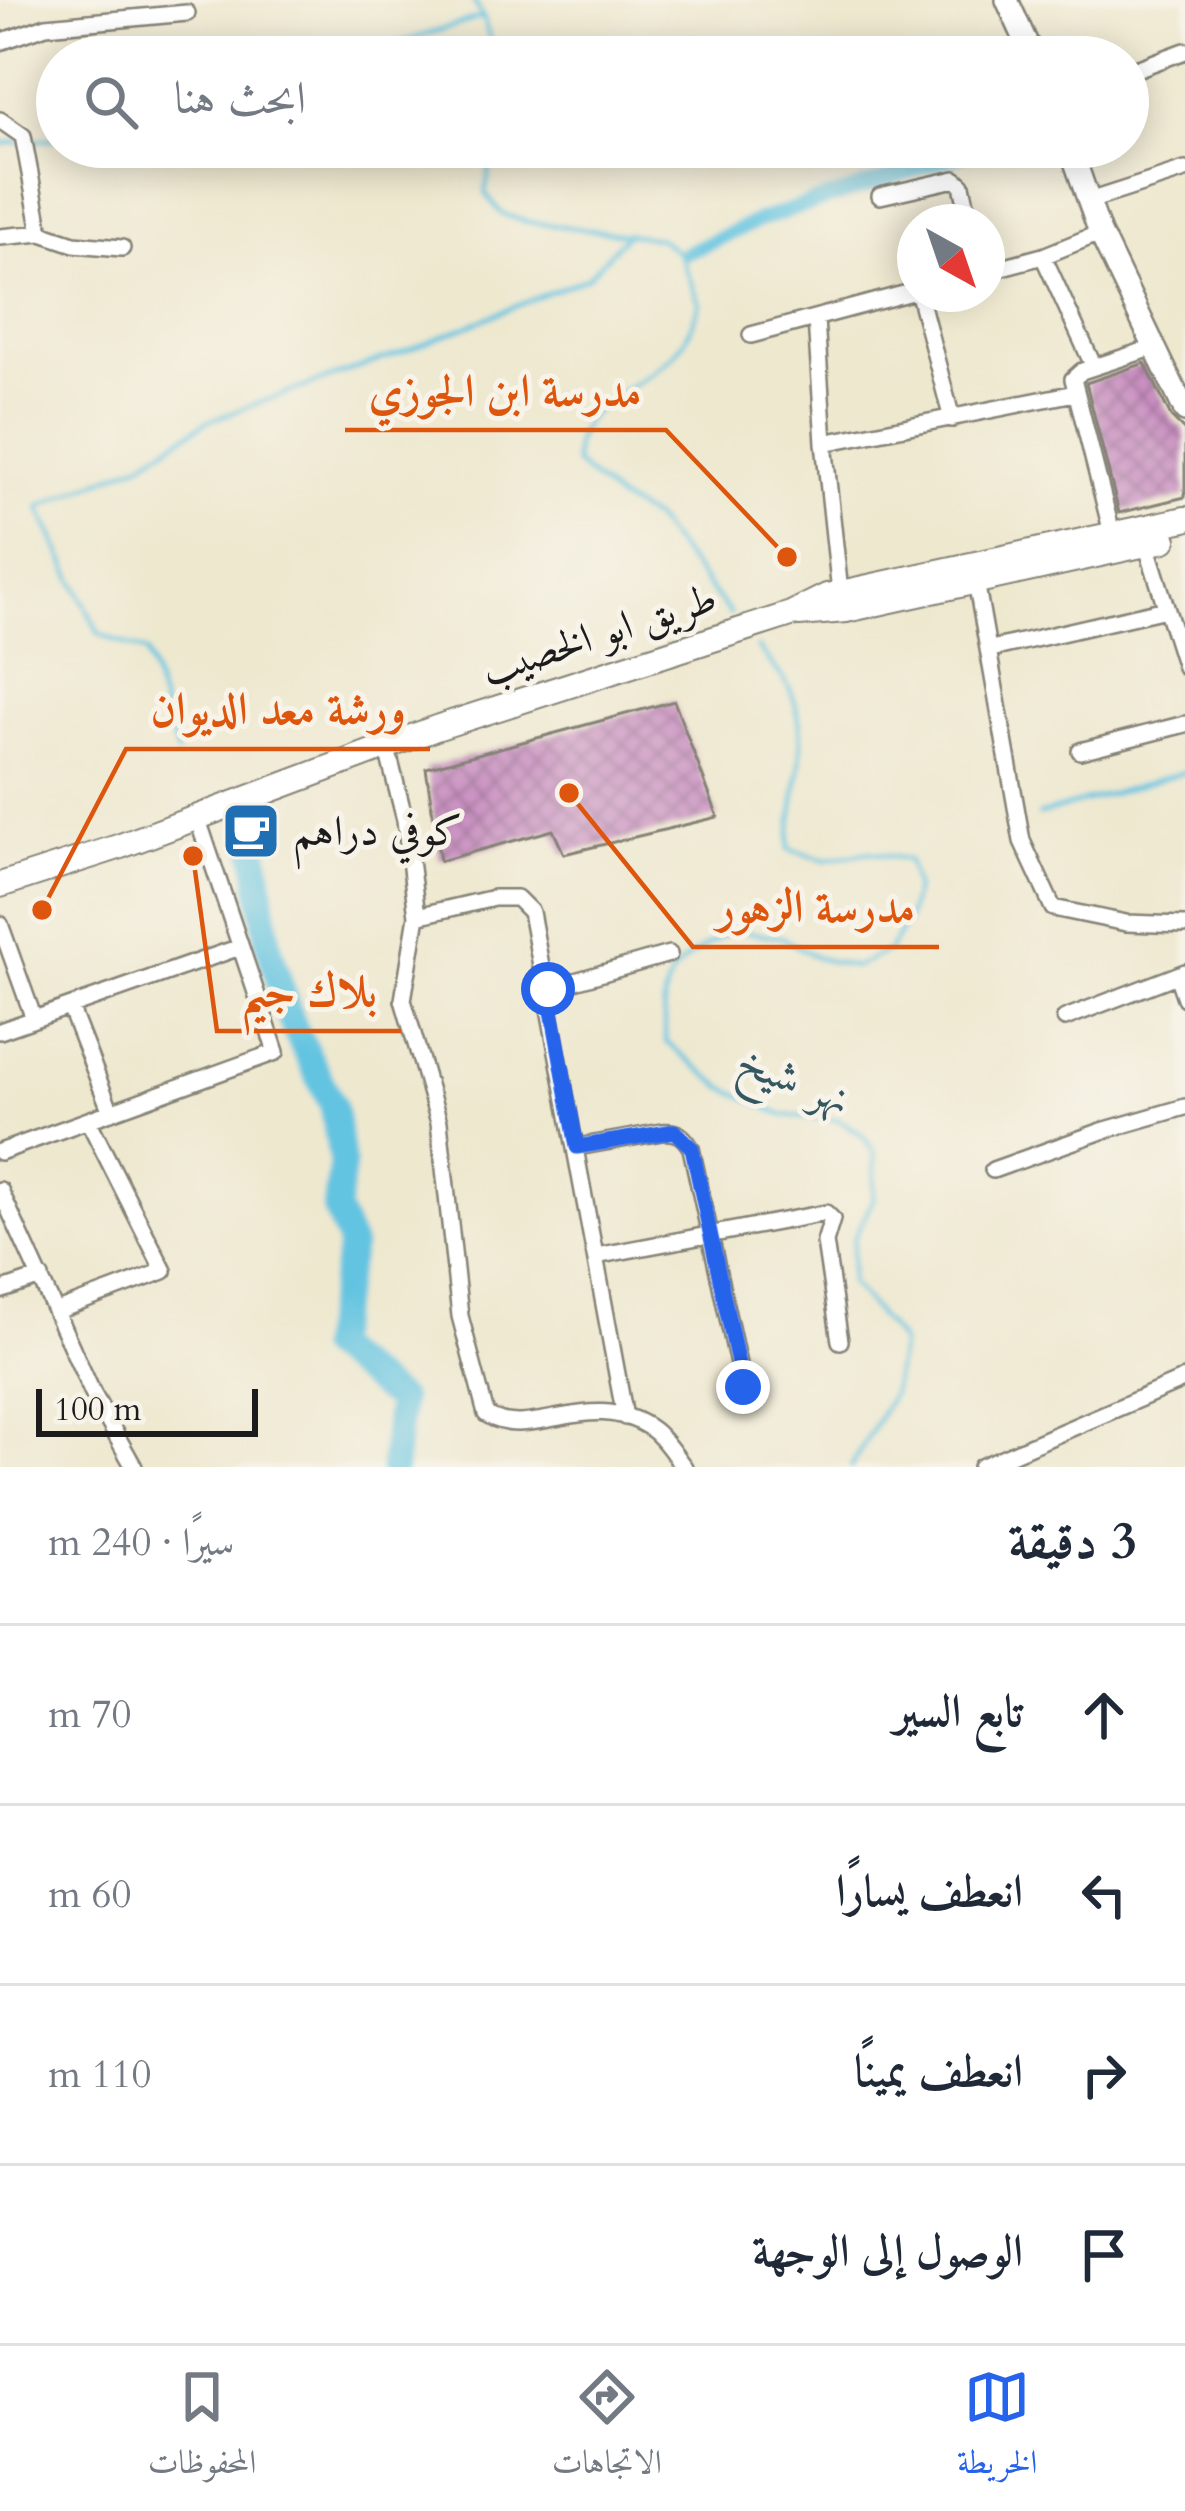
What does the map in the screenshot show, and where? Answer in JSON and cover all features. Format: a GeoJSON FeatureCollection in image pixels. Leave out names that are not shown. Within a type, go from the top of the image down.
{"type":"FeatureCollection","features":[{"type":"Feature","properties":{"kind":"main road","name":"طريق ابو الخصيب"},"geometry":{"type":"LineString","coordinates":[[0,885],[386,745],[791,614],[840,592],[1185,519]]}},
{"type":"Feature","properties":{"kind":"main road","name":"طريق ابو الخصيب"},"geometry":{"type":"LineString","coordinates":[[791,614],[846,610],[1185,536]]}},
{"type":"Feature","properties":{"kind":"main road","name":"طريق ابو الخصيب"},"geometry":{"type":"LineString","coordinates":[[0,875],[26,878]]}},
{"type":"Feature","properties":{"kind":"street"},"geometry":{"type":"LineString","coordinates":[[1007,0],[1023,36]]}},
{"type":"Feature","properties":{"kind":"street"},"geometry":{"type":"LineString","coordinates":[[0,42],[46,26],[187,13]]}},
{"type":"Feature","properties":{"kind":"street"},"geometry":{"type":"LineString","coordinates":[[1149,64],[1185,51]]}},
{"type":"Feature","properties":{"kind":"street"},"geometry":{"type":"LineString","coordinates":[[0,120],[23,136],[41,233]]}},
{"type":"Feature","properties":{"kind":"street"},"geometry":{"type":"LineString","coordinates":[[1077,168],[1100,233],[1185,411]]}},
{"type":"Feature","properties":{"kind":"street"},"geometry":{"type":"LineString","coordinates":[[1089,201],[1185,170]]}},
{"type":"Feature","properties":{"kind":"street"},"geometry":{"type":"LineString","coordinates":[[880,196],[955,179],[962,185],[966,204]]}},
{"type":"Feature","properties":{"kind":"street"},"geometry":{"type":"LineString","coordinates":[[0,237],[41,233],[74,244],[122,248]]}},
{"type":"Feature","properties":{"kind":"street"},"geometry":{"type":"LineString","coordinates":[[1005,266],[1100,233]]}},
{"type":"Feature","properties":{"kind":"street"},"geometry":{"type":"LineString","coordinates":[[1043,256],[1094,368]]}},
{"type":"Feature","properties":{"kind":"street"},"geometry":{"type":"LineString","coordinates":[[751,335],[897,297]]}},
{"type":"Feature","properties":{"kind":"street"},"geometry":{"type":"LineString","coordinates":[[923,312],[952,419]]}},
{"type":"Feature","properties":{"kind":"street"},"geometry":{"type":"LineString","coordinates":[[816,319],[840,592]]}},
{"type":"Feature","properties":{"kind":"street"},"geometry":{"type":"LineString","coordinates":[[1112,533],[1072,379],[1155,347]]}},
{"type":"Feature","properties":{"kind":"street"},"geometry":{"type":"LineString","coordinates":[[824,443],[1075,393]]}},
{"type":"Feature","properties":{"kind":"street"},"geometry":{"type":"LineString","coordinates":[[1146,544],[1185,667]]}},
{"type":"Feature","properties":{"kind":"street"},"geometry":{"type":"LineString","coordinates":[[976,580],[1022,841],[1053,908],[1126,923],[1185,925]]}},
{"type":"Feature","properties":{"kind":"street"},"geometry":{"type":"LineString","coordinates":[[991,649],[1166,609]]}},
{"type":"Feature","properties":{"kind":"street"},"geometry":{"type":"LineString","coordinates":[[1080,751],[1185,724]]}},
{"type":"Feature","properties":{"kind":"street"},"geometry":{"type":"LineString","coordinates":[[386,745],[405,820],[417,916],[403,1000],[439,1122],[460,1316],[486,1414],[496,1421],[530,1423],[592,1409],[626,1417],[654,1431],[684,1467]]}},
{"type":"Feature","properties":{"kind":"street"},"geometry":{"type":"LineString","coordinates":[[0,1152],[276,1052],[197,817]]}},
{"type":"Feature","properties":{"kind":"street"},"geometry":{"type":"LineString","coordinates":[[417,916],[494,898],[517,898],[531,911],[626,1417]]}},
{"type":"Feature","properties":{"kind":"street"},"geometry":{"type":"LineString","coordinates":[[0,924],[34,1019]]}},
{"type":"Feature","properties":{"kind":"street"},"geometry":{"type":"LineString","coordinates":[[0,1031],[241,947]]}},
{"type":"Feature","properties":{"kind":"street"},"geometry":{"type":"LineString","coordinates":[[548,989],[669,954]]}},
{"type":"Feature","properties":{"kind":"street"},"geometry":{"type":"LineString","coordinates":[[1065,1018],[1181,973],[1185,998]]}},
{"type":"Feature","properties":{"kind":"street"},"geometry":{"type":"LineString","coordinates":[[70,1006],[111,1112]]}},
{"type":"Feature","properties":{"kind":"street"},"geometry":{"type":"LineString","coordinates":[[993,1170],[1185,1107]]}},
{"type":"Feature","properties":{"kind":"street"},"geometry":{"type":"LineString","coordinates":[[56,1312],[164,1271],[88,1120]]}},
{"type":"Feature","properties":{"kind":"street"},"geometry":{"type":"LineString","coordinates":[[577,1147],[674,1131],[692,1148],[743,1387]]}},
{"type":"Feature","properties":{"kind":"street"},"geometry":{"type":"LineString","coordinates":[[0,1190],[93,1394],[134,1467]]}},
{"type":"Feature","properties":{"kind":"street"},"geometry":{"type":"LineString","coordinates":[[596,1256],[826,1213],[832,1219],[825,1242],[840,1341]]}},
{"type":"Feature","properties":{"kind":"street"},"geometry":{"type":"LineString","coordinates":[[0,1291],[41,1277]]}},
{"type":"Feature","properties":{"kind":"street"},"geometry":{"type":"LineString","coordinates":[[981,1467],[1185,1379]]}},
{"type":"Feature","properties":{"kind":"building"},"geometry":{"type":"Polygon","coordinates":[[[1145,363],[1171,417],[1185,431],[1185,497],[1119,513],[1086,383],[1145,363]]]}},
{"type":"Feature","properties":{"kind":"building"},"geometry":{"type":"Polygon","coordinates":[[[674,701],[718,817],[564,854],[553,830],[440,861],[426,768],[674,701]]]}},
{"type":"Feature","properties":{"kind":"waterway","name":"نهر شيخ"},"geometry":{"type":"LineString","coordinates":[[473,0],[489,36]]}},
{"type":"Feature","properties":{"kind":"waterway"},"geometry":{"type":"LineString","coordinates":[[421,36],[483,17]]}},
{"type":"Feature","properties":{"kind":"waterway"},"geometry":{"type":"LineString","coordinates":[[30,141],[36,140]]}},
{"type":"Feature","properties":{"kind":"waterway"},"geometry":{"type":"LineString","coordinates":[[0,144],[18,142]]}},
{"type":"Feature","properties":{"kind":"waterway","name":"نهر شيخ"},"geometry":{"type":"LineString","coordinates":[[490,168],[485,193],[502,214],[528,222],[658,238],[679,253],[700,304],[689,331],[659,368],[595,412],[576,442],[575,463],[617,499],[654,519],[730,614]]}},
{"type":"Feature","properties":{"kind":"waterway"},"geometry":{"type":"LineString","coordinates":[[686,253],[760,220],[920,168]]}},
{"type":"Feature","properties":{"kind":"waterway"},"geometry":{"type":"LineString","coordinates":[[177,753],[146,652],[99,634],[39,507],[141,463],[208,421],[398,354],[588,277],[628,233]]}},
{"type":"Feature","properties":{"kind":"waterway","name":"نهر شيخ"},"geometry":{"type":"LineString","coordinates":[[758,648],[788,686],[800,726],[800,767],[789,849],[825,860],[869,852],[908,860],[915,888],[907,920],[889,950],[855,967],[817,958],[781,937],[732,930],[712,942],[683,962],[668,984],[666,1042],[723,1087],[782,1115],[839,1120],[863,1135],[875,1155],[874,1198],[854,1238],[850,1283],[901,1342],[892,1394],[851,1467]]}},
{"type":"Feature","properties":{"kind":"waterway"},"geometry":{"type":"LineString","coordinates":[[1039,815],[1185,772]]}},
{"type":"Feature","properties":{"kind":"waterway"},"geometry":{"type":"LineString","coordinates":[[255,846],[268,943],[290,1019],[333,1106],[342,1163],[336,1210],[351,1245],[329,1348],[400,1401],[393,1467]]}},
{"type":"Feature","properties":{"kind":"place","name":"مدرسة ابن الجوزي"},"geometry":{"type":"Point","coordinates":[787,557]}},
{"type":"Feature","properties":{"kind":"place","name":"مدرسة الزهور"},"geometry":{"type":"Point","coordinates":[569,793]}},
{"type":"Feature","properties":{"kind":"place","name":"كوفي دراهم"},"geometry":{"type":"Point","coordinates":[251,831]}},
{"type":"Feature","properties":{"kind":"place","name":"بلاك جيم"},"geometry":{"type":"Point","coordinates":[193,856]}},
{"type":"Feature","properties":{"kind":"place","name":"ورشة معد الديوان"},"geometry":{"type":"Point","coordinates":[42,910]}},
{"type":"Feature","properties":{"kind":"route"},"geometry":{"type":"LineString","coordinates":[[548,989],[577,1147],[674,1131],[692,1148],[743,1387]]}}]}
